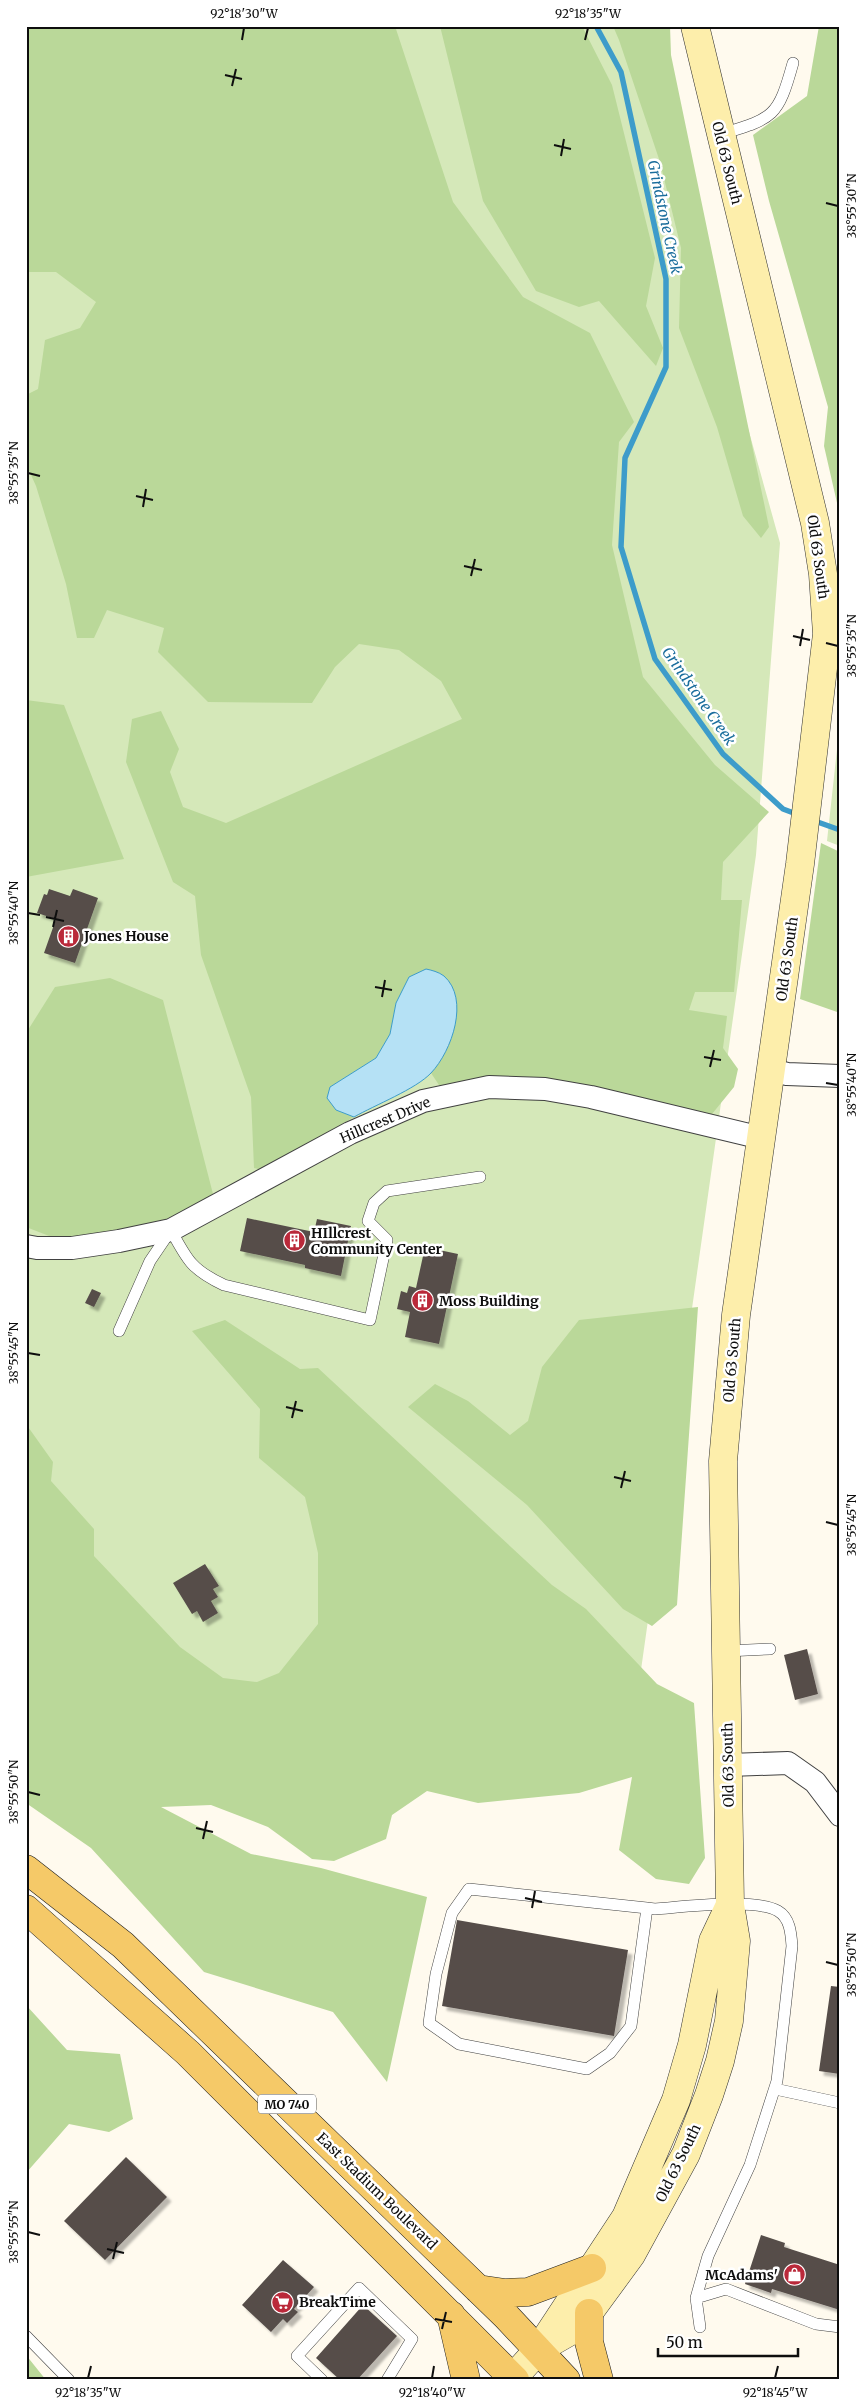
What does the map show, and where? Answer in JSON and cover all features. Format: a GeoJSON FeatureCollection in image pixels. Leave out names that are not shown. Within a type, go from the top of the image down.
{"type":"FeatureCollection","features":[{"type":"Feature","properties":{"kind":"main road","name":"Old 63 South"},"geometry":{"type":"LineString","coordinates":[[539,2350],[579,2326],[631,2255],[686,2154],[720,2061],[728,2021],[736,1941],[730,1905],[723,1461],[736,1315],[800,864],[827,634],[830,574],[815,523],[695,26]]}},
{"type":"Feature","properties":{"kind":"main road","name":"East Stadium Boulevard"},"geometry":{"type":"LineString","coordinates":[[26,1869],[123,1945],[478,2289],[566,2380]]}},
{"type":"Feature","properties":{"kind":"main road","name":"Old 63 South"},"geometry":{"type":"LineString","coordinates":[[513,2379],[539,2350],[626,2217],[676,2100],[692,2045],[713,1941],[730,1905]]}},
{"type":"Feature","properties":{"kind":"main road","name":"MO 740"},"geometry":{"type":"LineString","coordinates":[[26,1909],[188,2052],[513,2379]]}},
{"type":"Feature","properties":{"kind":"main road"},"geometry":{"type":"LineString","coordinates":[[478,2289],[505,2293],[528,2292],[592,2268]]}},
{"type":"Feature","properties":{"kind":"main road"},"geometry":{"type":"LineString","coordinates":[[589,2313],[589,2342],[599,2380]]}},
{"type":"Feature","properties":{"kind":"main road"},"geometry":{"type":"LineString","coordinates":[[451,2315],[466,2380]]}},
{"type":"Feature","properties":{"kind":"street"},"geometry":{"type":"LineString","coordinates":[[770,1070],[787,1074],[840,1076]]}},
{"type":"Feature","properties":{"kind":"street","name":"Hillcrest Drive"},"geometry":{"type":"LineString","coordinates":[[26,1246],[37,1248],[72,1248],[172,1230],[350,1133],[423,1101],[489,1087],[545,1089],[591,1097],[762,1138]]}},
{"type":"Feature","properties":{"kind":"street"},"geometry":{"type":"LineString","coordinates":[[728,1764],[788,1763],[815,1782],[840,1815]]}},
{"type":"Feature","properties":{"kind":"lane"},"geometry":{"type":"LineString","coordinates":[[720,135],[768,118],[783,98],[792,63]]}},
{"type":"Feature","properties":{"kind":"lane"},"geometry":{"type":"LineString","coordinates":[[119,1331],[150,1261],[172,1230],[187,1259],[203,1275],[210,1279],[224,1285],[370,1320],[387,1240],[368,1221],[374,1202],[387,1191],[480,1177]]}},
{"type":"Feature","properties":{"kind":"lane"},"geometry":{"type":"LineString","coordinates":[[725,1651],[770,1649]]}},
{"type":"Feature","properties":{"kind":"lane"},"geometry":{"type":"LineString","coordinates":[[647,1908],[631,2026],[610,2053],[587,2069],[459,2044],[429,2023],[436,1974],[452,1912],[469,1889],[647,1908],[730,1905],[763,1907],[779,1912],[790,1926],[792,1946],[775,2089],[750,2165],[708,2256],[696,2298],[700,2327]]}},
{"type":"Feature","properties":{"kind":"lane"},"geometry":{"type":"LineString","coordinates":[[775,2089],[840,2103]]}},
{"type":"Feature","properties":{"kind":"lane"},"geometry":{"type":"LineString","coordinates":[[322,2380],[297,2356],[359,2288],[412,2339],[387,2380]]}},
{"type":"Feature","properties":{"kind":"lane"},"geometry":{"type":"LineString","coordinates":[[696,2298],[726,2289],[816,2324],[840,2327]]}},
{"type":"Feature","properties":{"kind":"lane"},"geometry":{"type":"LineString","coordinates":[[26,2336],[69,2380]]}},
{"type":"Feature","properties":{"kind":"green space"},"geometry":{"type":"Polygon","coordinates":[[[26,26],[636,26],[780,543],[756,855],[641,1670],[136,1701],[26,1605],[26,26]]]}},
{"type":"Feature","properties":{"kind":"green space"},"geometry":{"type":"Polygon","coordinates":[[[26,26],[395,26],[453,202],[523,297],[590,333],[634,422],[619,442],[612,545],[643,677],[715,765],[769,812],[723,862],[721,900],[742,900],[734,992],[695,992],[689,1010],[727,1016],[723,1048],[738,1069],[734,1087],[712,1114],[580,1085],[441,1088],[431,1073],[446,1050],[396,1003],[390,1034],[376,1058],[330,1087],[336,1110],[354,1117],[263,1170],[254,1168],[251,1097],[201,955],[195,896],[173,882],[126,762],[132,719],[161,711],[179,749],[170,772],[183,807],[226,823],[462,719],[441,681],[399,650],[359,644],[335,667],[312,703],[208,702],[158,652],[164,628],[107,610],[94,638],[77,638],[66,584],[36,486],[26,464],[26,395],[38,389],[45,340],[80,328],[96,302],[56,272],[26,272],[26,26]]]}},
{"type":"Feature","properties":{"kind":"green space"},"geometry":{"type":"Polygon","coordinates":[[[440,26],[582,26],[612,85],[655,258],[646,306],[663,348],[656,366],[599,301],[579,307],[536,291],[483,201],[440,26]]]}},
{"type":"Feature","properties":{"kind":"green space"},"geometry":{"type":"Polygon","coordinates":[[[613,26],[670,26],[671,55],[769,527],[761,538],[743,516],[717,427],[679,328],[681,248],[660,162],[613,26]]]}},
{"type":"Feature","properties":{"kind":"green space"},"geometry":{"type":"Polygon","coordinates":[[[819,26],[840,26],[840,516],[824,446],[828,407],[769,201],[753,135],[807,96],[819,26]]]}},
{"type":"Feature","properties":{"kind":"green space"},"geometry":{"type":"Polygon","coordinates":[[[26,700],[64,705],[124,859],[26,877],[26,700]]]}},
{"type":"Feature","properties":{"kind":"green space"},"geometry":{"type":"Polygon","coordinates":[[[840,722],[840,846],[827,841],[840,722]]]}},
{"type":"Feature","properties":{"kind":"green space"},"geometry":{"type":"Polygon","coordinates":[[[821,843],[840,852],[840,1013],[800,999],[821,843]]]}},
{"type":"Feature","properties":{"kind":"green space"},"geometry":{"type":"Polygon","coordinates":[[[110,978],[163,1000],[213,1194],[177,1219],[62,1241],[26,1227],[26,1038],[28,1030],[55,987],[110,978]]]}},
{"type":"Feature","properties":{"kind":"green space"},"geometry":{"type":"Polygon","coordinates":[[[698,1307],[677,1605],[652,1626],[623,1609],[527,1505],[408,1407],[435,1384],[468,1401],[510,1435],[528,1421],[542,1367],[579,1320],[698,1307]]]}},
{"type":"Feature","properties":{"kind":"green space"},"geometry":{"type":"Polygon","coordinates":[[[225,1320],[300,1369],[318,1368],[552,1585],[586,1609],[657,1684],[694,1703],[705,1858],[689,1884],[656,1879],[619,1850],[632,1777],[579,1793],[478,1803],[427,1791],[392,1815],[386,1839],[334,1861],[312,1859],[268,1827],[211,1805],[161,1807],[251,1854],[321,1868],[427,1897],[387,2082],[333,2012],[204,1972],[91,1848],[26,1803],[26,1424],[53,1462],[51,1481],[94,1529],[94,1556],[180,1647],[223,1678],[257,1682],[279,1673],[318,1624],[318,1553],[305,1497],[259,1458],[260,1409],[192,1331],[225,1320]]]}},
{"type":"Feature","properties":{"kind":"green space"},"geometry":{"type":"Polygon","coordinates":[[[26,2005],[67,2050],[120,2054],[133,2119],[109,2132],[69,2124],[26,2173],[26,2005]]]}},
{"type":"Feature","properties":{"kind":"green space"},"geometry":{"type":"Polygon","coordinates":[[[26,2355],[46,2380],[26,2380],[26,2355]]]}},
{"type":"Feature","properties":{"kind":"water"},"geometry":{"type":"Polygon","coordinates":[[[426,969],[444,976],[452,986],[456,998],[455,1025],[446,1052],[439,1063],[431,1073],[416,1085],[354,1117],[336,1110],[327,1098],[330,1087],[376,1058],[390,1034],[396,1003],[409,977],[426,969]]]}},
{"type":"Feature","properties":{"kind":"building","name":"Jones House"},"geometry":{"type":"Polygon","coordinates":[[[49,889],[70,896],[73,889],[98,898],[75,963],[44,953],[56,919],[37,913],[44,894],[47,895],[49,889]]]}},
{"type":"Feature","properties":{"kind":"building","name":"HIllcrest Community Center"},"geometry":{"type":"Polygon","coordinates":[[[247,1218],[314,1232],[317,1219],[351,1226],[341,1276],[305,1268],[305,1265],[240,1251],[247,1218]]]}},
{"type":"Feature","properties":{"kind":"building","name":"Moss Building"},"geometry":{"type":"Polygon","coordinates":[[[425,1247],[458,1254],[439,1344],[405,1337],[410,1312],[397,1309],[401,1291],[407,1293],[409,1286],[416,1288],[425,1247]]]}},
{"type":"Feature","properties":{"kind":"building"},"geometry":{"type":"Polygon","coordinates":[[[92,1289],[101,1293],[94,1307],[85,1303],[92,1289]]]}},
{"type":"Feature","properties":{"kind":"building"},"geometry":{"type":"Polygon","coordinates":[[[205,1564],[219,1586],[213,1589],[218,1597],[211,1601],[218,1613],[203,1622],[197,1611],[192,1614],[173,1583],[205,1564]]]}},
{"type":"Feature","properties":{"kind":"building"},"geometry":{"type":"Polygon","coordinates":[[[807,1649],[818,1694],[795,1700],[784,1655],[807,1649]]]}},
{"type":"Feature","properties":{"kind":"building"},"geometry":{"type":"Polygon","coordinates":[[[457,1920],[628,1950],[614,2036],[442,2006],[457,1920]]]}},
{"type":"Feature","properties":{"kind":"building"},"geometry":{"type":"Polygon","coordinates":[[[831,1986],[840,1987],[840,2074],[819,2071],[831,1986]]]}},
{"type":"Feature","properties":{"kind":"building"},"geometry":{"type":"Polygon","coordinates":[[[126,2157],[167,2197],[105,2260],[64,2221],[126,2157]]]}},
{"type":"Feature","properties":{"kind":"building","name":"McAdams'"},"geometry":{"type":"Polygon","coordinates":[[[761,2235],[785,2243],[784,2247],[840,2265],[840,2310],[772,2289],[771,2293],[745,2284],[761,2235]]]}},
{"type":"Feature","properties":{"kind":"building"},"geometry":{"type":"Polygon","coordinates":[[[283,2260],[314,2287],[294,2309],[298,2312],[287,2323],[283,2319],[271,2332],[242,2305],[283,2260]]]}},
{"type":"Feature","properties":{"kind":"building"},"geometry":{"type":"Polygon","coordinates":[[[363,2305],[397,2336],[357,2380],[340,2380],[316,2358],[363,2305]]]}},
{"type":"Feature","properties":{"kind":"waterway","name":"Grindstone Creek"},"geometry":{"type":"LineString","coordinates":[[596,26],[621,72],[666,279],[666,367],[625,458],[621,547],[655,659],[723,754],[783,809],[799,815]]}},
{"type":"Feature","properties":{"kind":"waterway","name":"Grindstone Creek"},"geometry":{"type":"LineString","coordinates":[[812,820],[840,830]]}},
{"type":"Feature","properties":{"kind":"place","name":"Jones House"},"geometry":{"type":"Point","coordinates":[68,936]}},
{"type":"Feature","properties":{"kind":"place","name":"HIllcrest Community Center"},"geometry":{"type":"Point","coordinates":[295,1241]}},
{"type":"Feature","properties":{"kind":"place","name":"Moss Building"},"geometry":{"type":"Point","coordinates":[423,1301]}},
{"type":"Feature","properties":{"kind":"place","name":"McAdams'"},"geometry":{"type":"Point","coordinates":[794,2275]}},
{"type":"Feature","properties":{"kind":"place","name":"BreakTime"},"geometry":{"type":"Point","coordinates":[283,2302]}}]}
